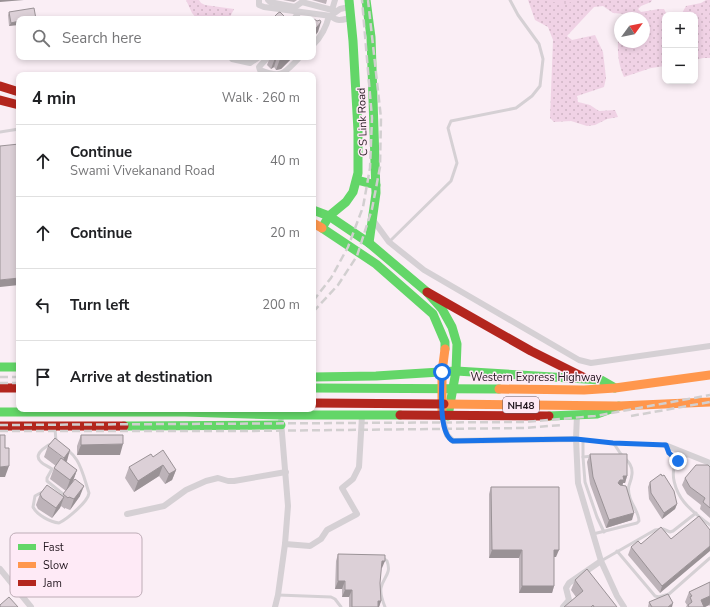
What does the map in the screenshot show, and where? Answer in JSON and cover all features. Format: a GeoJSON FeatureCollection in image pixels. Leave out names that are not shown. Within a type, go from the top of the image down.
{"type":"FeatureCollection","features":[{"type":"Feature","properties":{"kind":"main road","name":"C S Link Road"},"geometry":{"type":"LineString","coordinates":[[366,0],[371,37],[376,185],[374,220],[369,243]]}},
{"type":"Feature","properties":{"kind":"main road","name":"C S Link Road"},"geometry":{"type":"LineString","coordinates":[[322,228],[329,216],[346,202],[353,192],[357,180],[358,132],[353,41],[349,3]]}},
{"type":"Feature","properties":{"kind":"main road"},"geometry":{"type":"LineString","coordinates":[[0,86],[16,91]]}},
{"type":"Feature","properties":{"kind":"main road"},"geometry":{"type":"LineString","coordinates":[[0,100],[16,104]]}},
{"type":"Feature","properties":{"kind":"main road"},"geometry":{"type":"LineString","coordinates":[[357,180],[376,185]]}},
{"type":"Feature","properties":{"kind":"main road"},"geometry":{"type":"LineString","coordinates":[[316,211],[329,216],[369,243],[427,292],[442,309],[452,327],[457,344],[456,372],[445,416]]}},
{"type":"Feature","properties":{"kind":"main road"},"geometry":{"type":"LineString","coordinates":[[316,225],[376,264],[433,314],[445,342],[445,355],[442,372],[445,416]]}},
{"type":"Feature","properties":{"kind":"main road"},"geometry":{"type":"LineString","coordinates":[[427,292],[531,351],[588,380]]}},
{"type":"Feature","properties":{"kind":"main road"},"geometry":{"type":"LineString","coordinates":[[0,367],[16,367]]}},
{"type":"Feature","properties":{"kind":"main road"},"geometry":{"type":"LineString","coordinates":[[316,377],[376,376],[442,372],[514,374],[601,380],[615,388]]}},
{"type":"Feature","properties":{"kind":"main road","name":"Western Express Highway"},"geometry":{"type":"LineString","coordinates":[[316,388],[462,390],[615,388],[710,375]]}},
{"type":"Feature","properties":{"kind":"main road"},"geometry":{"type":"LineString","coordinates":[[0,388],[16,388]]}},
{"type":"Feature","properties":{"kind":"main road","name":"NH48"},"geometry":{"type":"LineString","coordinates":[[316,403],[658,406],[710,402]]}},
{"type":"Feature","properties":{"kind":"main road"},"geometry":{"type":"LineString","coordinates":[[0,405],[16,404]]}},
{"type":"Feature","properties":{"kind":"main road"},"geometry":{"type":"LineString","coordinates":[[0,412],[185,412],[246,415],[278,412],[362,416],[577,415],[597,414],[619,406]]}},
{"type":"Feature","properties":{"kind":"main road"},"geometry":{"type":"LineString","coordinates":[[0,426],[281,425]]}},
{"type":"Feature","properties":{"kind":"street"},"geometry":{"type":"LineString","coordinates":[[259,0],[259,6],[264,8],[299,12],[332,13],[349,3]]}},
{"type":"Feature","properties":{"kind":"street"},"geometry":{"type":"LineString","coordinates":[[268,0],[270,2],[295,7],[302,2],[332,13],[335,20],[350,18]]}},
{"type":"Feature","properties":{"kind":"street"},"geometry":{"type":"LineString","coordinates":[[316,42],[320,38],[322,27],[332,13],[335,0]]}},
{"type":"Feature","properties":{"kind":"street"},"geometry":{"type":"LineString","coordinates":[[296,16],[299,12]]}},
{"type":"Feature","properties":{"kind":"street"},"geometry":{"type":"LineString","coordinates":[[236,60],[250,63],[254,60]]}},
{"type":"Feature","properties":{"kind":"street"},"geometry":{"type":"LineString","coordinates":[[265,60],[259,67],[260,70],[265,72]]}},
{"type":"Feature","properties":{"kind":"street"},"geometry":{"type":"LineString","coordinates":[[284,72],[297,60]]}},
{"type":"Feature","properties":{"kind":"street"},"geometry":{"type":"LineString","coordinates":[[374,220],[389,242],[424,270],[580,360],[591,363],[710,346]]}},
{"type":"Feature","properties":{"kind":"street"},"geometry":{"type":"LineString","coordinates":[[275,607],[285,544],[288,506],[281,425],[278,412]]}},
{"type":"Feature","properties":{"kind":"street"},"geometry":{"type":"LineString","coordinates":[[577,415],[580,439],[578,483],[601,560],[617,596],[624,607]]}},
{"type":"Feature","properties":{"kind":"street"},"geometry":{"type":"LineString","coordinates":[[285,544],[310,546],[321,539],[327,530],[357,514],[342,488],[353,479],[359,467],[362,416]]}},
{"type":"Feature","properties":{"kind":"street"},"geometry":{"type":"LineString","coordinates":[[445,416],[447,435],[453,441],[580,439]]}},
{"type":"Feature","properties":{"kind":"street"},"geometry":{"type":"LineString","coordinates":[[666,445],[710,463]]}},
{"type":"Feature","properties":{"kind":"street"},"geometry":{"type":"LineString","coordinates":[[127,514],[164,506],[186,490],[206,481],[218,478],[234,481],[286,472]]}},
{"type":"Feature","properties":{"kind":"street"},"geometry":{"type":"LineString","coordinates":[[563,607],[569,600],[566,588],[569,583],[601,560]]}},
{"type":"Feature","properties":{"kind":"street"},"geometry":{"type":"LineString","coordinates":[[0,569],[10,581]]}},
{"type":"Feature","properties":{"kind":"street"},"geometry":{"type":"LineString","coordinates":[[23,597],[31,607]]}},
{"type":"Feature","properties":{"kind":"street"},"geometry":{"type":"LineString","coordinates":[[655,603],[662,599],[670,602]]}},
{"type":"Feature","properties":{"kind":"lane"},"geometry":{"type":"LineString","coordinates":[[389,242],[451,181],[457,163],[448,128],[451,122],[516,108],[532,96],[540,86],[543,59],[539,44],[518,15],[510,0]]}},
{"type":"Feature","properties":{"kind":"lane"},"geometry":{"type":"LineString","coordinates":[[0,132],[16,129]]}},
{"type":"Feature","properties":{"kind":"lane"},"geometry":{"type":"LineString","coordinates":[[55,426],[56,442]]}},
{"type":"Feature","properties":{"kind":"lane"},"geometry":{"type":"LineString","coordinates":[[604,532],[585,482],[580,439],[613,443],[666,445],[669,453],[678,461]]}},
{"type":"Feature","properties":{"kind":"lane"},"geometry":{"type":"LineString","coordinates":[[56,442],[64,447],[78,461],[89,493],[88,497],[79,508],[59,523],[53,523],[37,512],[33,507],[35,496],[43,492],[47,491],[58,500],[63,494],[48,481],[47,478],[52,469],[38,458],[40,452],[47,445],[56,442]]}},
{"type":"Feature","properties":{"kind":"lane"},"geometry":{"type":"LineString","coordinates":[[593,534],[636,523],[639,520],[630,500],[628,490],[628,484],[632,476],[632,469],[628,460],[613,443]]}},
{"type":"Feature","properties":{"kind":"lane"},"geometry":{"type":"LineString","coordinates":[[689,454],[678,461],[674,470],[673,479],[685,504],[710,525]]}},
{"type":"Feature","properties":{"kind":"lane"},"geometry":{"type":"LineString","coordinates":[[583,457],[599,456]]}},
{"type":"Feature","properties":{"kind":"lane"},"geometry":{"type":"LineString","coordinates":[[615,456],[623,456]]}},
{"type":"Feature","properties":{"kind":"lane"},"geometry":{"type":"LineString","coordinates":[[623,490],[628,490]]}},
{"type":"Feature","properties":{"kind":"lane"},"geometry":{"type":"LineString","coordinates":[[586,508],[594,507]]}},
{"type":"Feature","properties":{"kind":"lane"},"geometry":{"type":"LineString","coordinates":[[601,560],[659,528],[670,532],[673,531],[696,513]]}},
{"type":"Feature","properties":{"kind":"lane"},"geometry":{"type":"LineString","coordinates":[[617,551],[655,596],[659,597],[669,594],[710,558]]}},
{"type":"Feature","properties":{"kind":"lane"},"geometry":{"type":"LineString","coordinates":[[379,558],[387,561],[389,568],[381,588],[385,607]]}},
{"type":"Feature","properties":{"kind":"lane"},"geometry":{"type":"LineString","coordinates":[[278,595],[331,598],[334,599],[341,607]]}},
{"type":"Feature","properties":{"kind":"green space"},"geometry":{"type":"Polygon","coordinates":[[[186,0],[199,0],[205,5],[234,9],[230,16],[194,16],[186,0]]]}},
{"type":"Feature","properties":{"kind":"green space"},"geometry":{"type":"Polygon","coordinates":[[[528,0],[652,0],[638,9],[641,12],[613,13],[603,6],[594,7],[567,36],[572,40],[595,35],[603,52],[606,78],[604,87],[577,96],[578,102],[590,105],[599,111],[615,110],[618,117],[607,119],[595,125],[587,126],[571,121],[554,122],[550,118],[553,40],[548,27],[535,20],[528,0]]]}},
{"type":"Feature","properties":{"kind":"green space"},"geometry":{"type":"Polygon","coordinates":[[[539,0],[576,0],[566,4],[539,0]]]}},
{"type":"Feature","properties":{"kind":"green space"},"geometry":{"type":"Polygon","coordinates":[[[706,0],[710,0],[710,58],[698,59],[698,12],[683,12],[686,6],[701,3],[706,0]]]}},
{"type":"Feature","properties":{"kind":"green space"},"geometry":{"type":"Polygon","coordinates":[[[664,9],[666,12],[662,12],[662,66],[651,68],[624,77],[618,54],[618,48],[650,48],[650,12],[641,12],[664,9]]]}},
{"type":"Feature","properties":{"kind":"building"},"geometry":{"type":"Polygon","coordinates":[[[34,8],[35,16],[16,16],[16,22],[11,23],[9,12],[34,8]]]}},
{"type":"Feature","properties":{"kind":"building"},"geometry":{"type":"Polygon","coordinates":[[[280,12],[284,16],[275,16],[280,12]]]}},
{"type":"Feature","properties":{"kind":"building"},"geometry":{"type":"Polygon","coordinates":[[[316,20],[320,20],[321,22],[316,28],[316,20]]]}},
{"type":"Feature","properties":{"kind":"building"},"geometry":{"type":"Polygon","coordinates":[[[16,144],[16,278],[0,280],[0,146],[16,144]]]}},
{"type":"Feature","properties":{"kind":"building"},"geometry":{"type":"Polygon","coordinates":[[[0,435],[5,435],[5,448],[9,448],[9,466],[0,467],[0,435]]]}},
{"type":"Feature","properties":{"kind":"building"},"geometry":{"type":"Polygon","coordinates":[[[81,435],[123,435],[123,444],[81,445],[81,435]]]}},
{"type":"Feature","properties":{"kind":"building"},"geometry":{"type":"Polygon","coordinates":[[[55,438],[70,450],[64,458],[48,446],[55,438]]]}},
{"type":"Feature","properties":{"kind":"building"},"geometry":{"type":"Polygon","coordinates":[[[163,450],[176,470],[169,474],[163,465],[138,481],[129,467],[151,454],[153,457],[163,450]]]}},
{"type":"Feature","properties":{"kind":"building"},"geometry":{"type":"Polygon","coordinates":[[[590,454],[627,454],[627,476],[623,476],[624,480],[620,480],[618,483],[626,486],[634,513],[609,520],[593,477],[590,454]]]}},
{"type":"Feature","properties":{"kind":"building"},"geometry":{"type":"Polygon","coordinates":[[[61,458],[77,470],[70,480],[54,468],[61,458]]]}},
{"type":"Feature","properties":{"kind":"building"},"geometry":{"type":"Polygon","coordinates":[[[696,465],[708,465],[710,467],[710,508],[703,502],[705,498],[690,487],[685,478],[696,465]]]}},
{"type":"Feature","properties":{"kind":"building"},"geometry":{"type":"Polygon","coordinates":[[[661,474],[662,476],[664,475],[674,491],[677,504],[664,513],[651,493],[650,482],[661,474]]]}},
{"type":"Feature","properties":{"kind":"building"},"geometry":{"type":"Polygon","coordinates":[[[75,479],[84,486],[74,499],[68,498],[63,494],[75,479]]]}},
{"type":"Feature","properties":{"kind":"building"},"geometry":{"type":"Polygon","coordinates":[[[47,485],[64,497],[56,508],[42,498],[40,494],[47,485]]]}},
{"type":"Feature","properties":{"kind":"building"},"geometry":{"type":"Polygon","coordinates":[[[491,487],[559,487],[559,550],[554,550],[554,586],[522,586],[522,550],[492,550],[491,487]]]}},
{"type":"Feature","properties":{"kind":"building"},"geometry":{"type":"Polygon","coordinates":[[[699,516],[710,530],[710,546],[662,586],[631,547],[638,541],[641,544],[661,527],[671,539],[699,516]]]}},
{"type":"Feature","properties":{"kind":"building"},"geometry":{"type":"Polygon","coordinates":[[[338,554],[385,555],[385,561],[382,561],[380,583],[381,601],[378,601],[378,607],[352,607],[352,590],[345,590],[345,581],[338,581],[338,554]]]}},
{"type":"Feature","properties":{"kind":"building"},"geometry":{"type":"Polygon","coordinates":[[[587,569],[617,607],[594,607],[593,605],[591,607],[564,607],[583,591],[575,580],[587,569]]]}},
{"type":"Feature","properties":{"kind":"building"},"geometry":{"type":"Polygon","coordinates":[[[710,582],[710,596],[701,600],[704,607],[689,607],[688,605],[692,602],[690,597],[692,596],[689,592],[710,582]]]}},
{"type":"Feature","properties":{"kind":"building"},"geometry":{"type":"Polygon","coordinates":[[[668,594],[673,603],[668,607],[652,607],[649,602],[668,594]]]}},
{"type":"Feature","properties":{"kind":"building"},"geometry":{"type":"Polygon","coordinates":[[[9,597],[18,607],[0,607],[0,605],[9,597]]]}},
{"type":"Feature","properties":{"kind":"railway"},"geometry":{"type":"LineString","coordinates":[[316,297],[331,278],[348,247],[363,207],[370,168],[372,118],[362,0]]}},
{"type":"Feature","properties":{"kind":"railway"},"geometry":{"type":"LineString","coordinates":[[316,309],[338,285],[357,256],[372,209],[380,167],[381,118],[368,0]]}},
{"type":"Feature","properties":{"kind":"railway"},"geometry":{"type":"LineString","coordinates":[[0,377],[16,377]]}},
{"type":"Feature","properties":{"kind":"railway"},"geometry":{"type":"LineString","coordinates":[[0,383],[16,383]]}},
{"type":"Feature","properties":{"kind":"railway"},"geometry":{"type":"LineString","coordinates":[[0,425],[524,422],[595,416],[710,395]]}},
{"type":"Feature","properties":{"kind":"railway"},"geometry":{"type":"LineString","coordinates":[[631,416],[710,402]]}},
{"type":"Feature","properties":{"kind":"railway"},"geometry":{"type":"LineString","coordinates":[[0,431],[247,431],[524,428],[562,425]]}},
{"type":"Feature","properties":{"kind":"traffic: fast"},"geometry":{"type":"LineString","coordinates":[[349,0],[358,131],[358,173],[353,192],[346,202],[329,216],[322,228],[376,264],[433,314],[445,342],[445,349]]}},
{"type":"Feature","properties":{"kind":"traffic: fast"},"geometry":{"type":"LineString","coordinates":[[366,0],[371,37],[376,193],[369,243]]}},
{"type":"Feature","properties":{"kind":"traffic: fast"},"geometry":{"type":"LineString","coordinates":[[357,180],[376,185]]}},
{"type":"Feature","properties":{"kind":"traffic: fast"},"geometry":{"type":"LineString","coordinates":[[316,211],[329,216]]}},
{"type":"Feature","properties":{"kind":"traffic: fast"},"geometry":{"type":"LineString","coordinates":[[329,216],[369,243],[427,292],[442,309],[452,327],[457,344],[456,371],[448,416]]}},
{"type":"Feature","properties":{"kind":"traffic: fast"},"geometry":{"type":"LineString","coordinates":[[0,367],[16,367]]}},
{"type":"Feature","properties":{"kind":"traffic: fast"},"geometry":{"type":"LineString","coordinates":[[316,377],[376,376],[456,371],[601,380],[615,388]]}},
{"type":"Feature","properties":{"kind":"traffic: fast"},"geometry":{"type":"LineString","coordinates":[[316,388],[499,389]]}},
{"type":"Feature","properties":{"kind":"traffic: fast"},"geometry":{"type":"LineString","coordinates":[[549,416],[597,414],[619,406]]}},
{"type":"Feature","properties":{"kind":"traffic: fast"},"geometry":{"type":"LineString","coordinates":[[0,412],[185,412],[281,415],[400,415]]}},
{"type":"Feature","properties":{"kind":"traffic: fast"},"geometry":{"type":"LineString","coordinates":[[124,426],[281,425]]}},
{"type":"Feature","properties":{"kind":"traffic: slow"},"geometry":{"type":"LineString","coordinates":[[316,225],[322,228]]}},
{"type":"Feature","properties":{"kind":"traffic: slow"},"geometry":{"type":"LineString","coordinates":[[442,416],[442,372],[445,349]]}},
{"type":"Feature","properties":{"kind":"traffic: slow"},"geometry":{"type":"LineString","coordinates":[[499,389],[584,390],[615,388],[710,375]]}},
{"type":"Feature","properties":{"kind":"traffic: slow"},"geometry":{"type":"LineString","coordinates":[[444,404],[619,406],[710,402]]}},
{"type":"Feature","properties":{"kind":"traffic: jam"},"geometry":{"type":"LineString","coordinates":[[0,86],[16,91]]}},
{"type":"Feature","properties":{"kind":"traffic: jam"},"geometry":{"type":"LineString","coordinates":[[0,100],[16,104]]}},
{"type":"Feature","properties":{"kind":"traffic: jam"},"geometry":{"type":"LineString","coordinates":[[427,292],[531,351],[583,377]]}},
{"type":"Feature","properties":{"kind":"traffic: jam"},"geometry":{"type":"LineString","coordinates":[[0,388],[16,388]]}},
{"type":"Feature","properties":{"kind":"traffic: jam"},"geometry":{"type":"LineString","coordinates":[[316,403],[444,404]]}},
{"type":"Feature","properties":{"kind":"traffic: jam"},"geometry":{"type":"LineString","coordinates":[[400,415],[549,416]]}},
{"type":"Feature","properties":{"kind":"traffic: jam"},"geometry":{"type":"LineString","coordinates":[[0,426],[124,426]]}},
{"type":"Feature","properties":{"kind":"route"},"geometry":{"type":"LineString","coordinates":[[442,372],[442,416],[447,435],[450,440],[576,439],[613,443],[666,445],[669,453],[678,461]]}}]}
